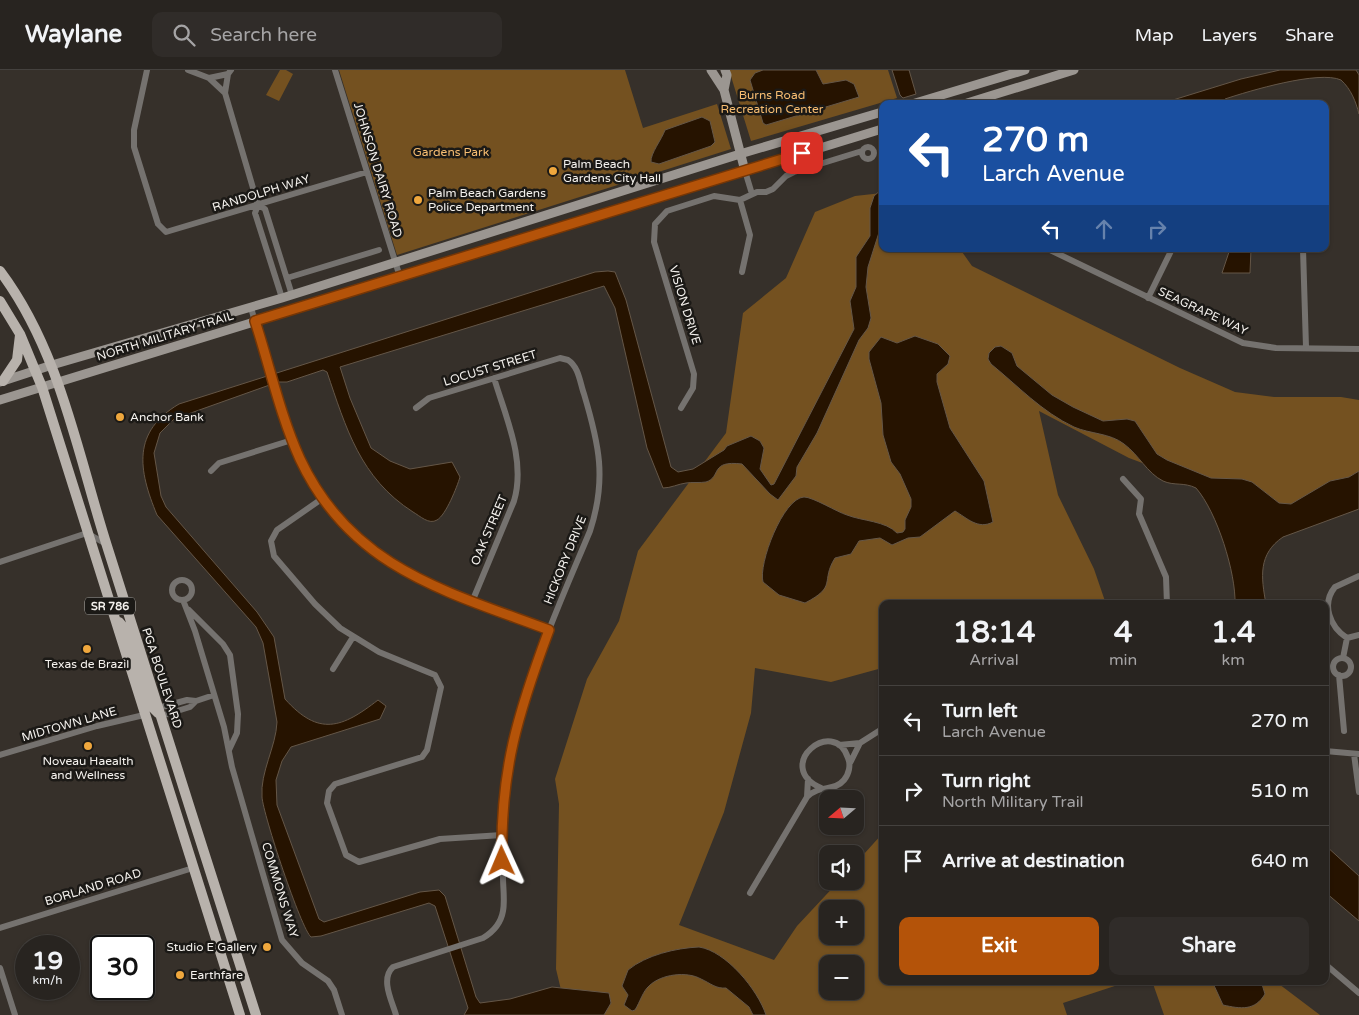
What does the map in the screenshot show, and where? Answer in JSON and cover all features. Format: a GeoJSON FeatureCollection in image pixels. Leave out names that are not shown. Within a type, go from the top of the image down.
{"type":"FeatureCollection","features":[{"type":"Feature","properties":{"kind":"main road"},"geometry":{"type":"LineString","coordinates":[[711,70],[724,90],[739,141],[740,154],[745,170]]}},
{"type":"Feature","properties":{"kind":"main road"},"geometry":{"type":"LineString","coordinates":[[724,90],[727,75],[725,70]]}},
{"type":"Feature","properties":{"kind":"main road"},"geometry":{"type":"LineString","coordinates":[[925,100],[1025,70]]}},
{"type":"Feature","properties":{"kind":"main road"},"geometry":{"type":"LineString","coordinates":[[977,100],[1074,70]]}},
{"type":"Feature","properties":{"kind":"main road","name":"NORTH MILITARY TRAIL"},"geometry":{"type":"LineString","coordinates":[[2,382],[52,365],[396,264],[740,154],[879,113]]}},
{"type":"Feature","properties":{"kind":"main road","name":"NORTH MILITARY TRAIL"},"geometry":{"type":"LineString","coordinates":[[0,400],[879,130]]}},
{"type":"Feature","properties":{"kind":"main road","name":"PGA BOULEVARD"},"geometry":{"type":"LineString","coordinates":[[0,271],[26,308],[58,382],[106,544],[256,1015]]}},
{"type":"Feature","properties":{"kind":"main road","name":"SR 786"},"geometry":{"type":"LineString","coordinates":[[0,301],[20,334],[42,386],[86,533],[240,1015]]}},
{"type":"Feature","properties":{"kind":"main road"},"geometry":{"type":"LineString","coordinates":[[2,382],[17,360],[20,334]]}},
{"type":"Feature","properties":{"kind":"main road"},"geometry":{"type":"LineString","coordinates":[[72,486],[79,492],[92,522],[101,527]]}},
{"type":"Feature","properties":{"kind":"main road"},"geometry":{"type":"LineString","coordinates":[[113,616],[122,626],[128,640],[148,701],[160,712]]}},
{"type":"Feature","properties":{"kind":"main road"},"geometry":{"type":"LineString","coordinates":[[144,715],[153,719],[158,726],[174,772],[187,799]]}},
{"type":"Feature","properties":{"kind":"street","name":"RANDOLPH WAY"},"geometry":{"type":"LineString","coordinates":[[147,70],[134,130],[134,147],[158,224],[162,230],[170,232],[367,172]]}},
{"type":"Feature","properties":{"kind":"street"},"geometry":{"type":"LineString","coordinates":[[188,70],[209,78],[225,93]]}},
{"type":"Feature","properties":{"kind":"street","name":"JOHNSON DAIRY ROAD"},"geometry":{"type":"LineString","coordinates":[[336,70],[400,276]]}},
{"type":"Feature","properties":{"kind":"street"},"geometry":{"type":"LineString","coordinates":[[209,78],[229,72],[225,93],[258,205],[255,213],[282,298]]}},
{"type":"Feature","properties":{"kind":"street"},"geometry":{"type":"LineString","coordinates":[[742,272],[750,235],[740,200],[752,194],[773,189],[786,176],[794,172],[862,151]]}},
{"type":"Feature","properties":{"kind":"street"},"geometry":{"type":"LineString","coordinates":[[745,170],[752,194]]}},
{"type":"Feature","properties":{"kind":"street","name":"VISION DRIVE"},"geometry":{"type":"LineString","coordinates":[[680,408],[693,388],[694,374],[653,238],[655,224],[667,211],[714,196],[740,200]]}},
{"type":"Feature","properties":{"kind":"street"},"geometry":{"type":"LineString","coordinates":[[258,205],[265,209],[292,295]]}},
{"type":"Feature","properties":{"kind":"street"},"geometry":{"type":"LineString","coordinates":[[287,278],[379,250]]}},
{"type":"Feature","properties":{"kind":"street","name":"SEAGRAPE WAY"},"geometry":{"type":"LineString","coordinates":[[1054,252],[1243,343],[1266,348],[1359,349]]}},
{"type":"Feature","properties":{"kind":"street"},"geometry":{"type":"LineString","coordinates":[[1148,298],[1171,252]]}},
{"type":"Feature","properties":{"kind":"street"},"geometry":{"type":"LineString","coordinates":[[1304,252],[1306,348]]}},
{"type":"Feature","properties":{"kind":"street"},"geometry":{"type":"LineString","coordinates":[[251,308],[292,440],[309,476],[323,498],[348,528],[392,564],[420,581],[549,630]]}},
{"type":"Feature","properties":{"kind":"street","name":"LOCUST STREET"},"geometry":{"type":"LineString","coordinates":[[416,408],[429,398],[560,358],[572,362]]}},
{"type":"Feature","properties":{"kind":"street","name":"HICKORY DRIVE"},"geometry":{"type":"LineString","coordinates":[[396,1015],[386,980],[389,970],[397,965],[448,950],[487,935],[501,918],[504,902],[502,835],[504,789],[513,740],[526,691],[590,531],[597,506],[600,481],[599,453],[595,431],[572,362]]}},
{"type":"Feature","properties":{"kind":"street","name":"OAK STREET"},"geometry":{"type":"LineString","coordinates":[[472,602],[514,501],[518,486],[517,454],[494,378]]}},
{"type":"Feature","properties":{"kind":"street"},"geometry":{"type":"LineString","coordinates":[[211,471],[219,462],[292,440]]}},
{"type":"Feature","properties":{"kind":"street"},"geometry":{"type":"LineString","coordinates":[[1123,479],[1141,500],[1139,514],[1166,577],[1167,600]]}},
{"type":"Feature","properties":{"kind":"street"},"geometry":{"type":"LineString","coordinates":[[323,498],[277,530],[271,541],[272,552],[323,613],[353,637],[392,658],[435,675],[441,687],[427,750],[422,757],[335,784],[329,791],[328,803],[346,855],[359,862],[440,839],[502,835]]}},
{"type":"Feature","properties":{"kind":"street"},"geometry":{"type":"LineString","coordinates":[[0,562],[86,533],[106,544]]}},
{"type":"Feature","properties":{"kind":"street"},"geometry":{"type":"LineString","coordinates":[[1347,638],[1332,624],[1329,596],[1338,584],[1359,576]]}},
{"type":"Feature","properties":{"kind":"street","name":"COMMONS WAY"},"geometry":{"type":"LineString","coordinates":[[183,600],[195,631],[224,727],[282,940],[302,963],[328,981],[334,990],[342,1015]]}},
{"type":"Feature","properties":{"kind":"street","name":"COMMONS WAY"},"geometry":{"type":"LineString","coordinates":[[186,607],[223,644],[230,656],[238,714],[236,734],[229,751]]}},
{"type":"Feature","properties":{"kind":"street"},"geometry":{"type":"LineString","coordinates":[[1347,638],[1359,635]]}},
{"type":"Feature","properties":{"kind":"street"},"geometry":{"type":"LineString","coordinates":[[333,669],[353,637]]}},
{"type":"Feature","properties":{"kind":"street"},"geometry":{"type":"LineString","coordinates":[[1343,658],[1347,638]]}},
{"type":"Feature","properties":{"kind":"street"},"geometry":{"type":"LineString","coordinates":[[1339,676],[1345,676],[1351,670],[1350,662],[1343,658],[1337,660],[1334,665],[1334,671],[1339,676],[1344,732]]}},
{"type":"Feature","properties":{"kind":"street"},"geometry":{"type":"LineString","coordinates":[[160,712],[190,707],[196,701],[214,695]]}},
{"type":"Feature","properties":{"kind":"street","name":"MIDTOWN LANE"},"geometry":{"type":"LineString","coordinates":[[0,755],[97,726],[144,715]]}},
{"type":"Feature","properties":{"kind":"street"},"geometry":{"type":"LineString","coordinates":[[807,797],[808,779],[803,764],[809,749],[823,742],[838,745],[860,743],[879,731]]}},
{"type":"Feature","properties":{"kind":"street"},"geometry":{"type":"LineString","coordinates":[[750,893],[807,797],[821,788],[839,785],[847,775],[850,763],[860,743]]}},
{"type":"Feature","properties":{"kind":"street"},"geometry":{"type":"LineString","coordinates":[[838,745],[846,752],[850,763]]}},
{"type":"Feature","properties":{"kind":"street"},"geometry":{"type":"LineString","coordinates":[[1329,751],[1356,754],[1359,792]]}},
{"type":"Feature","properties":{"kind":"street"},"geometry":{"type":"LineString","coordinates":[[808,779],[821,788]]}},
{"type":"Feature","properties":{"kind":"street","name":"BORLAND ROAD"},"geometry":{"type":"LineString","coordinates":[[0,928],[192,868]]}},
{"type":"Feature","properties":{"kind":"street"},"geometry":{"type":"LineString","coordinates":[[1329,967],[1359,993]]}},
{"type":"Feature","properties":{"kind":"street"},"geometry":{"type":"LineString","coordinates":[[0,968],[15,1015]]}},
{"type":"Feature","properties":{"kind":"green space"},"geometry":{"type":"Polygon","coordinates":[[[280,70],[286,70],[293,74],[279,101],[266,95],[280,70]]]}},
{"type":"Feature","properties":{"kind":"green space","name":"Gardens Park"},"geometry":{"type":"Polygon","coordinates":[[[339,70],[625,70],[643,128],[717,104],[731,149],[397,255],[339,70]]]}},
{"type":"Feature","properties":{"kind":"green space","name":"Burns Road Recreation Center"},"geometry":{"type":"Polygon","coordinates":[[[729,70],[888,70],[897,98],[879,100],[879,103],[751,141],[729,70]]]}},
{"type":"Feature","properties":{"kind":"green space"},"geometry":{"type":"Polygon","coordinates":[[[879,193],[879,252],[962,252],[972,266],[1180,368],[1235,392],[1274,397],[1341,397],[1359,400],[1359,498],[1268,510],[1129,458],[1039,411],[1058,495],[1094,569],[1105,600],[879,600],[879,669],[831,682],[755,668],[751,713],[724,812],[679,925],[774,960],[797,926],[819,902],[819,945],[864,945],[864,900],[821,900],[831,890],[864,890],[864,854],[879,837],[879,985],[1118,985],[1063,1003],[1067,1015],[567,1015],[556,969],[559,804],[555,779],[587,679],[619,621],[638,551],[726,433],[743,313],[786,278],[815,212],[855,196],[879,193]]]}},
{"type":"Feature","properties":{"kind":"green space"},"geometry":{"type":"Polygon","coordinates":[[[1153,985],[1280,985],[1320,1015],[1164,1015],[1153,985]]]}},
{"type":"Feature","properties":{"kind":"shaded area"},"geometry":{"type":"Polygon","coordinates":[[[763,70],[816,70],[823,84],[846,80],[854,84],[859,97],[766,125],[763,123],[750,80],[755,73],[763,70]]]}},
{"type":"Feature","properties":{"kind":"shaded area"},"geometry":{"type":"Polygon","coordinates":[[[892,70],[909,70],[916,94],[903,98],[900,95],[892,70]]]}},
{"type":"Feature","properties":{"kind":"shaded area"},"geometry":{"type":"Polygon","coordinates":[[[1280,70],[1356,70],[1359,75],[1359,114],[1355,100],[1348,87],[1341,80],[1331,78],[1284,83],[1225,100],[1173,100],[1241,79],[1280,70]]]}},
{"type":"Feature","properties":{"kind":"shaded area"},"geometry":{"type":"Polygon","coordinates":[[[702,117],[710,121],[715,142],[711,146],[659,164],[651,162],[652,155],[665,130],[702,117]]]}},
{"type":"Feature","properties":{"kind":"shaded area"},"geometry":{"type":"Polygon","coordinates":[[[879,192],[879,232],[868,267],[866,287],[871,318],[868,328],[859,340],[817,433],[797,467],[796,476],[778,500],[742,464],[725,464],[720,467],[711,480],[706,482],[686,483],[663,488],[647,448],[615,308],[604,286],[340,367],[350,398],[371,448],[390,461],[410,469],[452,462],[460,477],[447,507],[440,517],[434,521],[422,518],[395,499],[368,468],[349,432],[327,372],[323,370],[287,382],[278,382],[174,419],[160,433],[154,453],[161,496],[166,507],[257,612],[274,637],[285,699],[297,711],[309,719],[331,724],[353,717],[378,700],[386,706],[380,719],[291,747],[282,761],[276,780],[277,805],[319,919],[324,922],[420,892],[439,890],[445,896],[476,997],[480,1003],[510,999],[552,987],[609,993],[611,1003],[604,1015],[464,1015],[468,1008],[435,906],[429,903],[321,936],[311,937],[299,914],[283,870],[262,797],[263,778],[274,741],[277,722],[263,643],[256,627],[157,515],[143,467],[146,439],[153,427],[164,415],[179,404],[595,272],[608,271],[615,272],[626,300],[671,467],[678,472],[693,469],[724,450],[727,446],[751,436],[760,441],[764,448],[760,469],[771,485],[774,484],[854,329],[850,301],[856,287],[856,257],[870,236],[870,208],[874,196],[879,192]]]}},
{"type":"Feature","properties":{"kind":"shaded area"},"geometry":{"type":"Polygon","coordinates":[[[1229,252],[1251,252],[1250,273],[1222,273],[1229,252]]]}},
{"type":"Feature","properties":{"kind":"shaded area"},"geometry":{"type":"Polygon","coordinates":[[[915,336],[938,344],[950,356],[948,364],[937,374],[937,382],[950,428],[984,481],[993,522],[982,525],[978,524],[955,511],[920,537],[908,538],[892,545],[880,538],[859,541],[851,554],[835,558],[825,588],[815,597],[805,603],[779,595],[763,582],[764,561],[780,520],[796,500],[804,497],[808,498],[847,515],[887,526],[897,533],[903,532],[905,529],[905,520],[911,507],[911,499],[900,474],[891,462],[883,435],[881,403],[869,359],[869,352],[881,337],[897,343],[915,336]]]}},
{"type":"Feature","properties":{"kind":"shaded area"},"geometry":{"type":"Polygon","coordinates":[[[1001,346],[1012,353],[1017,366],[1052,395],[1073,407],[1103,421],[1127,419],[1135,421],[1157,454],[1167,460],[1211,478],[1242,479],[1252,482],[1279,503],[1291,504],[1330,481],[1349,477],[1359,471],[1359,509],[1283,537],[1269,551],[1265,559],[1263,585],[1265,600],[1235,600],[1229,560],[1224,543],[1211,512],[1196,488],[1157,478],[1129,448],[1118,440],[1074,427],[1051,414],[991,364],[988,359],[989,353],[995,347],[1001,346]]]}},
{"type":"Feature","properties":{"kind":"shaded area"},"geometry":{"type":"Polygon","coordinates":[[[1329,849],[1359,876],[1359,921],[1329,895],[1329,849]]]}},
{"type":"Feature","properties":{"kind":"shaded area"},"geometry":{"type":"Polygon","coordinates":[[[699,947],[720,956],[740,973],[756,994],[766,1015],[753,1015],[749,1007],[726,988],[716,987],[689,975],[667,976],[654,982],[645,991],[635,1010],[632,1011],[624,1005],[628,995],[622,986],[628,970],[652,956],[699,947]]]}},
{"type":"Feature","properties":{"kind":"shaded area"},"geometry":{"type":"Polygon","coordinates":[[[1214,985],[1262,985],[1265,994],[1261,1000],[1252,1006],[1242,1008],[1223,1005],[1214,985]]]}},
{"type":"Feature","properties":{"kind":"place","name":"Palm Beach Gardens City Hall"},"geometry":{"type":"Point","coordinates":[553,171]}},
{"type":"Feature","properties":{"kind":"place","name":"Palm Beach Gardens Police Department"},"geometry":{"type":"Point","coordinates":[418,200]}},
{"type":"Feature","properties":{"kind":"place","name":"Anchor Bank"},"geometry":{"type":"Point","coordinates":[120,417]}},
{"type":"Feature","properties":{"kind":"place","name":"Texas de Brazil"},"geometry":{"type":"Point","coordinates":[87,649]}},
{"type":"Feature","properties":{"kind":"place","name":"Noveau Haealth and Wellness"},"geometry":{"type":"Point","coordinates":[88,746]}},
{"type":"Feature","properties":{"kind":"place","name":"Studio E Gallery"},"geometry":{"type":"Point","coordinates":[267,947]}},
{"type":"Feature","properties":{"kind":"place","name":"Earthfare"},"geometry":{"type":"Point","coordinates":[180,975]}},
{"type":"Feature","properties":{"kind":"route"},"geometry":{"type":"LineString","coordinates":[[502,861],[502,814],[508,764],[526,691],[549,630],[420,581],[376,554],[348,528],[323,498],[300,459],[290,435],[255,321],[802,153]]}}]}
